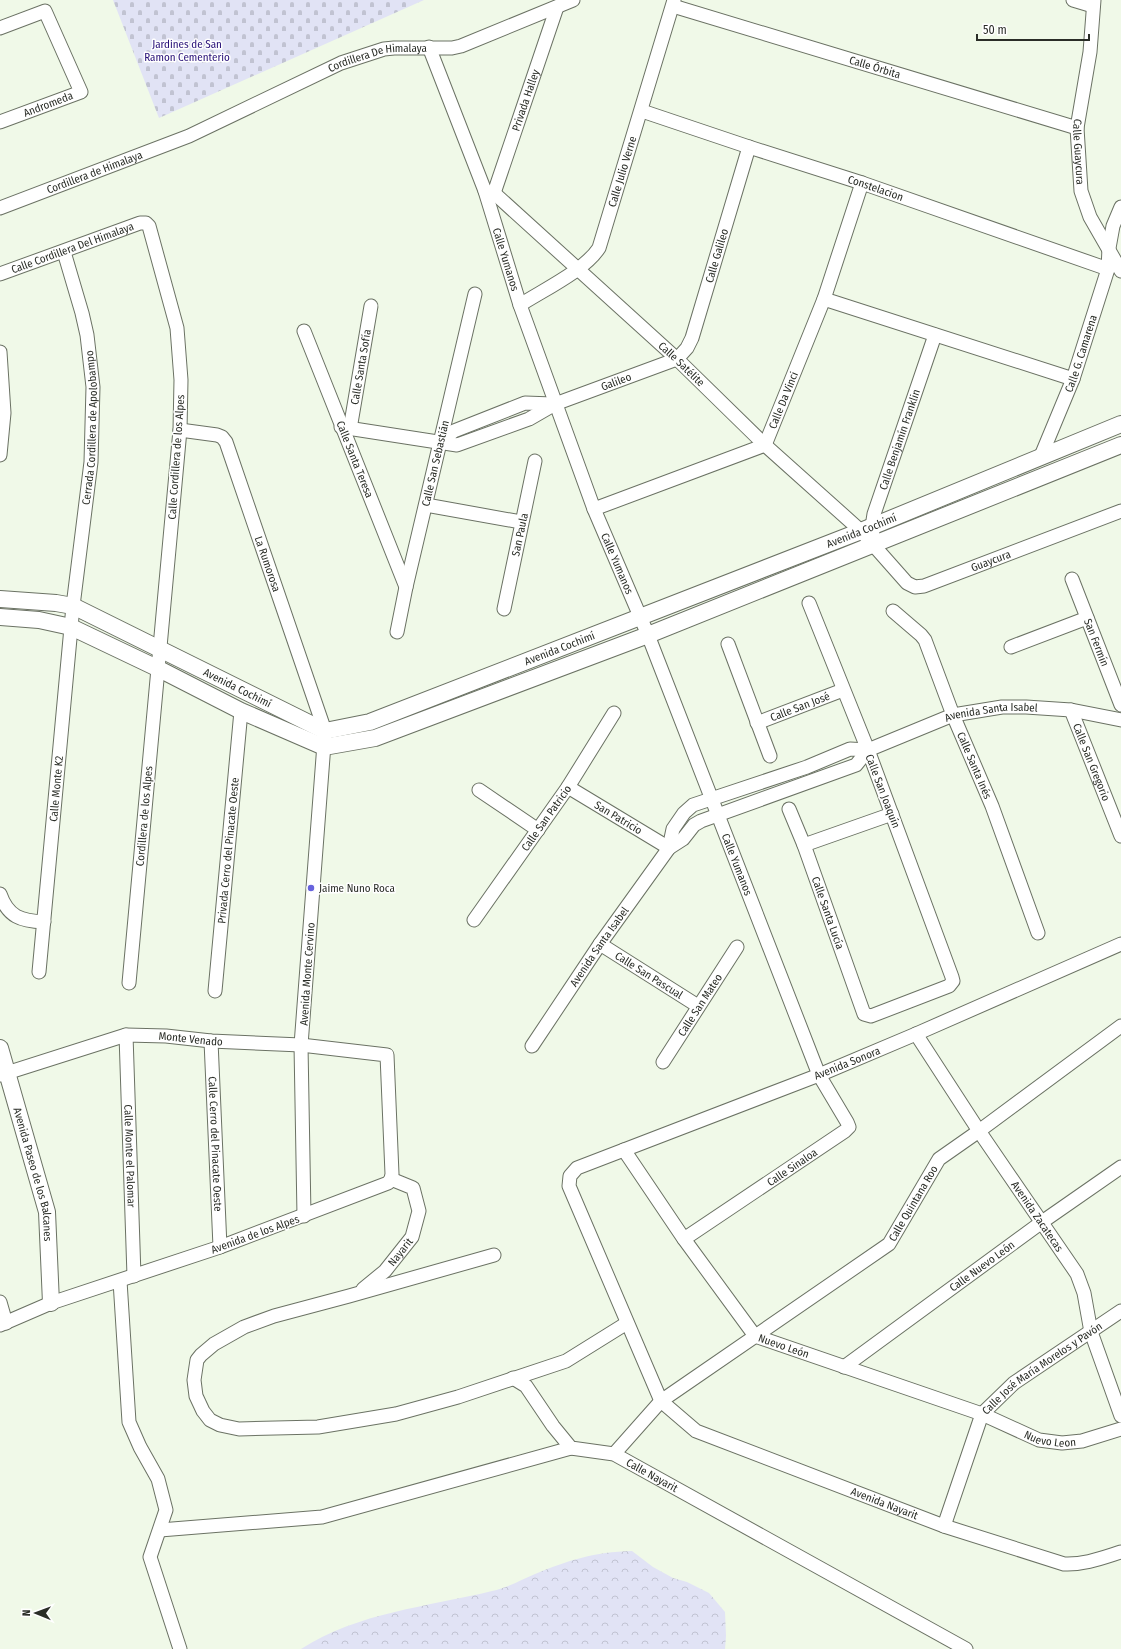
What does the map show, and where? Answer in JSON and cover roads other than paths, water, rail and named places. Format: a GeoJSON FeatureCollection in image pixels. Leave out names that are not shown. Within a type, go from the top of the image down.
{"type":"FeatureCollection","features":[{"type":"Feature","properties":{"kind":"street","name":"Cordillera De Himalaya"},"geometry":{"type":"LineString","coordinates":[[189,136],[341,63],[384,50],[429,47],[452,48],[461,46],[573,0]]}},
{"type":"Feature","properties":{"kind":"street"},"geometry":{"type":"LineString","coordinates":[[1073,0],[1093,3]]}},
{"type":"Feature","properties":{"kind":"street","name":"Calle Julio Verne"},"geometry":{"type":"LineString","coordinates":[[520,305],[577,270],[593,258],[599,248],[674,3]]}},
{"type":"Feature","properties":{"kind":"street","name":"Calle Órbita"},"geometry":{"type":"LineString","coordinates":[[674,3],[1077,128]]}},
{"type":"Feature","properties":{"kind":"street","name":"Calle Guaycura"},"geometry":{"type":"LineString","coordinates":[[1093,3],[1090,52],[1077,128],[1081,191],[1090,216],[1109,248]]}},
{"type":"Feature","properties":{"kind":"street","name":"Privada Halley"},"geometry":{"type":"LineString","coordinates":[[490,192],[557,7]]}},
{"type":"Feature","properties":{"kind":"street","name":"Andromeda"},"geometry":{"type":"LineString","coordinates":[[0,28],[45,11],[81,92],[0,122]]}},
{"type":"Feature","properties":{"kind":"street","name":"Calle Yumanos"},"geometry":{"type":"LineString","coordinates":[[429,47],[490,192],[520,305],[594,510],[648,635],[710,799],[819,1075]]}},
{"type":"Feature","properties":{"kind":"street","name":"Constelacion"},"geometry":{"type":"LineString","coordinates":[[642,111],[862,183],[1115,270]]}},
{"type":"Feature","properties":{"kind":"street","name":"Cordillera de Himalaya"},"geometry":{"type":"LineString","coordinates":[[0,208],[189,136]]}},
{"type":"Feature","properties":{"kind":"street","name":"Calle Galileo"},"geometry":{"type":"LineString","coordinates":[[677,359],[687,348],[692,338],[749,147]]}},
{"type":"Feature","properties":{"kind":"street","name":"Calle Da Vinci"},"geometry":{"type":"LineString","coordinates":[[765,445],[824,299],[862,183]]}},
{"type":"Feature","properties":{"kind":"street","name":"Calle Satélite"},"geometry":{"type":"LineString","coordinates":[[490,192],[677,359],[765,445],[866,529]]}},
{"type":"Feature","properties":{"kind":"street","name":"Calle G. Camarena"},"geometry":{"type":"LineString","coordinates":[[1041,456],[1073,379],[1115,270],[1109,248],[1113,226],[1121,208]]}},
{"type":"Feature","properties":{"kind":"street","name":"Calle Cordillera Del Himalaya"},"geometry":{"type":"LineString","coordinates":[[0,274],[146,222]]}},
{"type":"Feature","properties":{"kind":"street","name":"Calle Cordillera de los Alpes"},"geometry":{"type":"LineString","coordinates":[[146,222],[150,226],[177,328],[181,380],[180,430],[160,648]]}},
{"type":"Feature","properties":{"kind":"street","name":"Cerrada Cordillera de Apolobampo"},"geometry":{"type":"LineString","coordinates":[[64,252],[86,328],[93,386],[91,462],[73,606]]}},
{"type":"Feature","properties":{"kind":"street","name":"Calle San Sebastián"},"geometry":{"type":"LineString","coordinates":[[397,632],[406,587],[475,294]]}},
{"type":"Feature","properties":{"kind":"street"},"geometry":{"type":"LineString","coordinates":[[824,299],[1073,379]]}},
{"type":"Feature","properties":{"kind":"street","name":"Calle Santa Sofía"},"geometry":{"type":"LineString","coordinates":[[346,428],[371,306]]}},
{"type":"Feature","properties":{"kind":"street","name":"Calle Santa Teresa"},"geometry":{"type":"LineString","coordinates":[[304,331],[346,428],[406,587]]}},
{"type":"Feature","properties":{"kind":"street","name":"Calle Benjamín Franklin"},"geometry":{"type":"LineString","coordinates":[[874,545],[866,529],[874,514],[935,335]]}},
{"type":"Feature","properties":{"kind":"street"},"geometry":{"type":"LineString","coordinates":[[0,352],[4,413],[0,455]]}},
{"type":"Feature","properties":{"kind":"street","name":"Galileo"},"geometry":{"type":"LineString","coordinates":[[440,442],[454,431],[525,403],[555,404],[677,359]]}},
{"type":"Feature","properties":{"kind":"street","name":"Avenida Cochimí"},"geometry":{"type":"LineString","coordinates":[[0,599],[56,603],[73,606],[160,648],[325,739],[866,529],[1121,424]]}},
{"type":"Feature","properties":{"kind":"street"},"geometry":{"type":"LineString","coordinates":[[346,428],[440,442]]}},
{"type":"Feature","properties":{"kind":"street","name":"La Rumorosa"},"geometry":{"type":"LineString","coordinates":[[180,430],[217,435],[222,437],[226,442],[325,739]]}},
{"type":"Feature","properties":{"kind":"street"},"geometry":{"type":"LineString","coordinates":[[594,510],[765,445]]}},
{"type":"Feature","properties":{"kind":"street","name":"Avenida Cochimí"},"geometry":{"type":"LineString","coordinates":[[0,617],[39,620],[71,627],[157,668],[241,711],[325,739],[375,738],[648,635],[1121,445]]}},
{"type":"Feature","properties":{"kind":"street","name":"San Paula"},"geometry":{"type":"LineString","coordinates":[[504,609],[535,461]]}},
{"type":"Feature","properties":{"kind":"street"},"geometry":{"type":"LineString","coordinates":[[426,505],[522,522]]}},
{"type":"Feature","properties":{"kind":"street","name":"Guaycura"},"geometry":{"type":"LineString","coordinates":[[874,545],[907,583],[915,587],[924,586],[1121,511]]}},
{"type":"Feature","properties":{"kind":"street","name":"San Fermín"},"geometry":{"type":"LineString","coordinates":[[1072,579],[1121,705]]}},
{"type":"Feature","properties":{"kind":"street","name":"Calle San Joaquín"},"geometry":{"type":"LineString","coordinates":[[809,603],[868,750],[953,981],[949,986],[868,1016]]}},
{"type":"Feature","properties":{"kind":"street","name":"Calle Monte K2"},"geometry":{"type":"LineString","coordinates":[[39,972],[73,606]]}},
{"type":"Feature","properties":{"kind":"street","name":"Calle Santa Inés"},"geometry":{"type":"LineString","coordinates":[[893,611],[925,640],[953,715],[992,806],[1038,933]]}},
{"type":"Feature","properties":{"kind":"street"},"geometry":{"type":"LineString","coordinates":[[1011,648],[1087,618]]}},
{"type":"Feature","properties":{"kind":"street"},"geometry":{"type":"LineString","coordinates":[[728,644],[770,756]]}},
{"type":"Feature","properties":{"kind":"street","name":"Cordillera de los Alpes"},"geometry":{"type":"LineString","coordinates":[[129,983],[160,648]]}},
{"type":"Feature","properties":{"kind":"street","name":"Calle San José"},"geometry":{"type":"LineString","coordinates":[[757,723],[843,690]]}},
{"type":"Feature","properties":{"kind":"street","name":"Avenida Santa Isabel"},"geometry":{"type":"LineString","coordinates":[[669,848],[673,829],[684,813],[693,805],[807,767],[850,749],[868,750],[953,715],[1002,707],[1026,706],[1071,710],[1121,720]]}},
{"type":"Feature","properties":{"kind":"street","name":"Calle San Gregorio"},"geometry":{"type":"LineString","coordinates":[[1071,710],[1120,830]]}},
{"type":"Feature","properties":{"kind":"street","name":"Privada Cerro del Pinacate Oeste"},"geometry":{"type":"LineString","coordinates":[[216,991],[241,711]]}},
{"type":"Feature","properties":{"kind":"street","name":"Calle San Patricio"},"geometry":{"type":"LineString","coordinates":[[474,920],[568,788],[614,712]]}},
{"type":"Feature","properties":{"kind":"street","name":"Avenida Monte Cervino"},"geometry":{"type":"LineString","coordinates":[[304,1216],[301,1045],[325,739]]}},
{"type":"Feature","properties":{"kind":"street","name":"Avenida Santa Isabel"},"geometry":{"type":"LineString","coordinates":[[532,1046],[600,944],[669,848],[683,839],[694,825],[717,815],[856,765],[868,750]]}},
{"type":"Feature","properties":{"kind":"street"},"geometry":{"type":"LineString","coordinates":[[807,767],[813,780]]}},
{"type":"Feature","properties":{"kind":"street","name":"San Patricio"},"geometry":{"type":"LineString","coordinates":[[568,788],[669,848]]}},
{"type":"Feature","properties":{"kind":"street"},"geometry":{"type":"LineString","coordinates":[[479,790],[538,830]]}},
{"type":"Feature","properties":{"kind":"street","name":"Calle Santa Lucía"},"geometry":{"type":"LineString","coordinates":[[789,809],[804,845],[864,1014],[868,1016]]}},
{"type":"Feature","properties":{"kind":"street"},"geometry":{"type":"LineString","coordinates":[[804,845],[892,814]]}},
{"type":"Feature","properties":{"kind":"street"},"geometry":{"type":"LineString","coordinates":[[0,894],[4,906],[16,916],[26,921],[44,922]]}},
{"type":"Feature","properties":{"kind":"street","name":"Calle San Pascual"},"geometry":{"type":"LineString","coordinates":[[600,944],[698,1006]]}},
{"type":"Feature","properties":{"kind":"street","name":"Avenida Sonora"},"geometry":{"type":"LineString","coordinates":[[627,1323],[569,1186],[570,1176],[577,1168],[819,1075],[1121,944]]}},
{"type":"Feature","properties":{"kind":"street","name":"Calle San Mateo"},"geometry":{"type":"LineString","coordinates":[[663,1062],[737,947]]}},
{"type":"Feature","properties":{"kind":"street","name":"Calle Quintana Roo"},"geometry":{"type":"LineString","coordinates":[[661,1401],[889,1244],[939,1159],[1121,1026]]}},
{"type":"Feature","properties":{"kind":"street","name":"Avenida Zacatecas"},"geometry":{"type":"LineString","coordinates":[[916,1034],[979,1131],[1077,1274],[1084,1292],[1091,1332],[1121,1416]]}},
{"type":"Feature","properties":{"kind":"street","name":"Monte Venado"},"geometry":{"type":"LineString","coordinates":[[4,1074],[126,1035],[166,1036],[211,1042],[301,1045],[386,1055],[392,1174],[391,1179]]}},
{"type":"Feature","properties":{"kind":"street","name":"Calle Monte el Palomar"},"geometry":{"type":"LineString","coordinates":[[126,1035],[134,1276]]}},
{"type":"Feature","properties":{"kind":"street","name":"Calle Cerro del Pinacate Oeste"},"geometry":{"type":"LineString","coordinates":[[211,1042],[220,1247]]}},
{"type":"Feature","properties":{"kind":"street","name":"Avenida Paseo de los Balcanes"},"geometry":{"type":"LineString","coordinates":[[0,1048],[4,1074],[47,1212],[51,1303]]}},
{"type":"Feature","properties":{"kind":"street","name":"Calle Sinaloa"},"geometry":{"type":"LineString","coordinates":[[684,1239],[845,1132],[848,1127],[847,1122],[819,1075]]}},
{"type":"Feature","properties":{"kind":"street","name":"Nuevo León"},"geometry":{"type":"LineString","coordinates":[[624,1150],[684,1239],[755,1336],[844,1368],[982,1414]]}},
{"type":"Feature","properties":{"kind":"street","name":"Calle Nuevo León"},"geometry":{"type":"LineString","coordinates":[[844,1368],[1042,1222],[1121,1167]]}},
{"type":"Feature","properties":{"kind":"street","name":"Avenida de los Alpes"},"geometry":{"type":"LineString","coordinates":[[3,1324],[51,1303],[220,1247],[304,1216],[388,1183],[391,1179]]}},
{"type":"Feature","properties":{"kind":"street","name":"Nayarit"},"geometry":{"type":"LineString","coordinates":[[349,1296],[369,1286],[385,1271],[412,1237],[419,1211],[413,1188],[391,1179]]}},
{"type":"Feature","properties":{"kind":"street"},"geometry":{"type":"LineString","coordinates":[[494,1255],[274,1316],[244,1327],[214,1344],[197,1360],[194,1380],[196,1396],[203,1412],[210,1420],[220,1425],[239,1429],[318,1427],[396,1414],[566,1361],[627,1323],[661,1401]]}},
{"type":"Feature","properties":{"kind":"street"},"geometry":{"type":"LineString","coordinates":[[120,1281],[129,1422],[140,1447],[158,1479],[166,1510],[150,1557],[180,1649]]}},
{"type":"Feature","properties":{"kind":"street"},"geometry":{"type":"LineString","coordinates":[[0,1302],[3,1324]]}},
{"type":"Feature","properties":{"kind":"street","name":"Calle José María Morelos y Pavón"},"geometry":{"type":"LineString","coordinates":[[944,1526],[982,1414],[1014,1383],[1121,1311]]}},
{"type":"Feature","properties":{"kind":"street"},"geometry":{"type":"LineString","coordinates":[[513,1378],[526,1386],[553,1426],[571,1448]]}},
{"type":"Feature","properties":{"kind":"street","name":"Calle Nayarit"},"geometry":{"type":"LineString","coordinates":[[661,1401],[614,1454],[966,1649]]}},
{"type":"Feature","properties":{"kind":"street","name":"Avenida Nayarit"},"geometry":{"type":"LineString","coordinates":[[661,1401],[696,1431],[705,1436],[944,1526],[1064,1564],[1075,1565],[1121,1552]]}},
{"type":"Feature","properties":{"kind":"street","name":"Nuevo Leon"},"geometry":{"type":"LineString","coordinates":[[982,1414],[1039,1440],[1062,1443],[1082,1442],[1121,1429]]}},
{"type":"Feature","properties":{"kind":"street"},"geometry":{"type":"LineString","coordinates":[[160,1530],[322,1517],[571,1448],[614,1454]]}},
{"type":"Feature","properties":{"kind":"place","name":"Jaime Nuno Roca"},"geometry":{"type":"Point","coordinates":[311,888]}},
{"type":"Feature","properties":{"kind":"park label","name":"Jardines de San Ramon Cementerio"},"geometry":{"type":"Point","coordinates":[187,50]}}]}
